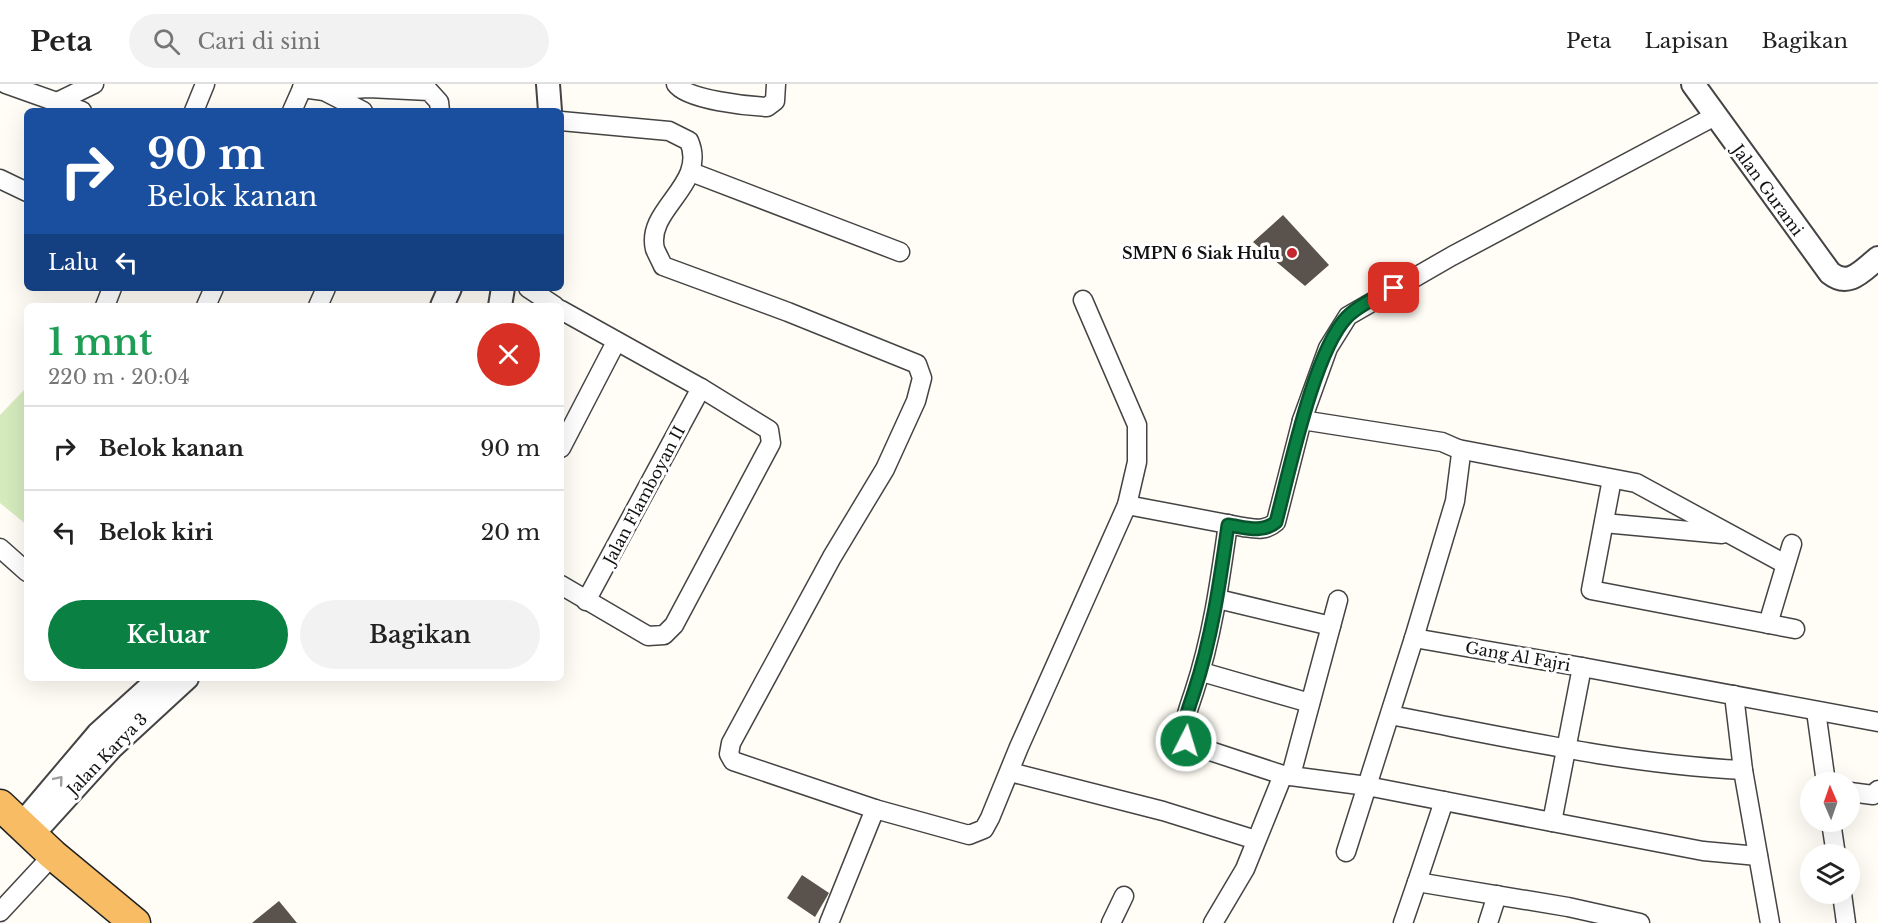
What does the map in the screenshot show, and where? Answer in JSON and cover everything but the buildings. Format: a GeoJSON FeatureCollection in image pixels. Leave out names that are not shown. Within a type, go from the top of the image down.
{"type":"FeatureCollection","features":[{"type":"Feature","properties":{"kind":"highway"},"geometry":{"type":"LineString","coordinates":[[0,805],[135,923]]}},
{"type":"Feature","properties":{"kind":"street"},"geometry":{"type":"LineString","coordinates":[[6,84],[74,108]]}},
{"type":"Feature","properties":{"kind":"street"},"geometry":{"type":"LineString","coordinates":[[57,102],[94,84]]}},
{"type":"Feature","properties":{"kind":"street"},"geometry":{"type":"LineString","coordinates":[[195,108],[205,84]]}},
{"type":"Feature","properties":{"kind":"street"},"geometry":{"type":"LineString","coordinates":[[548,84],[550,108]]}},
{"type":"Feature","properties":{"kind":"street"},"geometry":{"type":"LineString","coordinates":[[676,84],[687,92],[741,105],[767,107],[775,102],[776,84]]}},
{"type":"Feature","properties":{"kind":"street","name":"Jalan Gurami"},"geometry":{"type":"LineString","coordinates":[[1693,84],[1830,273],[1838,279],[1855,277],[1878,258]]}},
{"type":"Feature","properties":{"kind":"street"},"geometry":{"type":"LineString","coordinates":[[293,108],[303,86],[324,91],[357,108]]}},
{"type":"Feature","properties":{"kind":"street"},"geometry":{"type":"LineString","coordinates":[[324,91],[368,88],[429,91],[439,102],[440,108]]}},
{"type":"Feature","properties":{"kind":"street"},"geometry":{"type":"LineString","coordinates":[[1126,505],[1228,525],[1267,529],[1276,522],[1302,420],[1328,348],[1348,316],[1452,256],[1715,116]]}},
{"type":"Feature","properties":{"kind":"street"},"geometry":{"type":"LineString","coordinates":[[564,121],[669,131],[689,141],[695,154],[691,172],[656,228],[655,247],[663,266],[905,357],[917,364],[922,378],[916,401],[885,469],[832,557],[729,749],[733,761],[875,809],[969,835],[984,829],[1126,505],[1137,462],[1137,425],[1083,300]]}},
{"type":"Feature","properties":{"kind":"street"},"geometry":{"type":"LineString","coordinates":[[691,172],[900,252]]}},
{"type":"Feature","properties":{"kind":"street"},"geometry":{"type":"LineString","coordinates":[[0,179],[24,191]]}},
{"type":"Feature","properties":{"kind":"street"},"geometry":{"type":"LineString","coordinates":[[532,291],[550,303]]}},
{"type":"Feature","properties":{"kind":"street"},"geometry":{"type":"LineString","coordinates":[[564,312],[701,388],[769,430],[771,443],[674,625],[664,635],[648,636],[564,587]]}},
{"type":"Feature","properties":{"kind":"street"},"geometry":{"type":"LineString","coordinates":[[564,442],[616,342]]}},
{"type":"Feature","properties":{"kind":"street","name":"Jalan Flamboyan II"},"geometry":{"type":"LineString","coordinates":[[586,601],[701,388]]}},
{"type":"Feature","properties":{"kind":"street"},"geometry":{"type":"LineString","coordinates":[[1302,420],[1442,442],[1458,449],[1636,483],[1785,564]]}},
{"type":"Feature","properties":{"kind":"street"},"geometry":{"type":"LineString","coordinates":[[1346,852],[1455,501],[1462,462],[1458,449]]}},
{"type":"Feature","properties":{"kind":"street"},"geometry":{"type":"LineString","coordinates":[[1612,479],[1591,590],[1795,629]]}},
{"type":"Feature","properties":{"kind":"street"},"geometry":{"type":"LineString","coordinates":[[1604,523],[1732,535]]}},
{"type":"Feature","properties":{"kind":"street"},"geometry":{"type":"LineString","coordinates":[[1228,525],[1218,598],[1202,672],[1184,723],[1186,741],[1287,775],[1367,786],[1703,851],[1758,856]]}},
{"type":"Feature","properties":{"kind":"street"},"geometry":{"type":"LineString","coordinates":[[1768,624],[1792,544]]}},
{"type":"Feature","properties":{"kind":"street"},"geometry":{"type":"LineString","coordinates":[[0,548],[24,569]]}},
{"type":"Feature","properties":{"kind":"street"},"geometry":{"type":"LineString","coordinates":[[1218,598],[1331,626]]}},
{"type":"Feature","properties":{"kind":"street"},"geometry":{"type":"LineString","coordinates":[[1213,923],[1245,869],[1287,775],[1310,703],[1338,600]]}},
{"type":"Feature","properties":{"kind":"street","name":"Gang Al Fajri"},"geometry":{"type":"LineString","coordinates":[[1414,638],[1582,667],[1552,822]]}},
{"type":"Feature","properties":{"kind":"street"},"geometry":{"type":"LineString","coordinates":[[1582,667],[1878,722]]}},
{"type":"Feature","properties":{"kind":"street"},"geometry":{"type":"LineString","coordinates":[[1202,672],[1310,703]]}},
{"type":"Feature","properties":{"kind":"street","name":"Jalan Karya 3"},"geometry":{"type":"LineString","coordinates":[[136,710],[152,681]]}},
{"type":"Feature","properties":{"kind":"street","name":"Jalan Karya 3"},"geometry":{"type":"LineString","coordinates":[[36,838],[105,741],[136,710],[182,681]]}},
{"type":"Feature","properties":{"kind":"street"},"geometry":{"type":"LineString","coordinates":[[1734,695],[1743,770],[1770,923]]}},
{"type":"Feature","properties":{"kind":"street"},"geometry":{"type":"LineString","coordinates":[[1816,711],[1824,772]]}},
{"type":"Feature","properties":{"kind":"street"},"geometry":{"type":"LineString","coordinates":[[1390,715],[1566,748],[1704,768],[1743,770]]}},
{"type":"Feature","properties":{"kind":"street"},"geometry":{"type":"LineString","coordinates":[[1010,772],[1163,811],[1256,840]]}},
{"type":"Feature","properties":{"kind":"street"},"geometry":{"type":"LineString","coordinates":[[1860,793],[1873,795],[1878,790]]}},
{"type":"Feature","properties":{"kind":"street"},"geometry":{"type":"LineString","coordinates":[[1403,923],[1444,801]]}},
{"type":"Feature","properties":{"kind":"street"},"geometry":{"type":"LineString","coordinates":[[829,923],[875,809]]}},
{"type":"Feature","properties":{"kind":"street"},"geometry":{"type":"LineString","coordinates":[[0,912],[36,838]]}},
{"type":"Feature","properties":{"kind":"street"},"geometry":{"type":"LineString","coordinates":[[1417,882],[1497,895],[1568,915],[1641,923]]}},
{"type":"Feature","properties":{"kind":"street"},"geometry":{"type":"LineString","coordinates":[[1488,923],[1497,895]]}},
{"type":"Feature","properties":{"kind":"street"},"geometry":{"type":"LineString","coordinates":[[1111,923],[1124,896]]}},
{"type":"Feature","properties":{"kind":"street"},"geometry":{"type":"LineString","coordinates":[[1843,904],[1846,923]]}},
{"type":"Feature","properties":{"kind":"green space"},"geometry":{"type":"Polygon","coordinates":[[[24,390],[24,523],[0,503],[0,415],[24,390]]]}},
{"type":"Feature","properties":{"kind":"place","name":"SMPN 6 Siak Hulu"},"geometry":{"type":"Point","coordinates":[1292,253]}},
{"type":"Feature","properties":{"kind":"route"},"geometry":{"type":"LineString","coordinates":[[1186,741],[1184,723],[1202,672],[1218,598],[1228,525],[1267,529],[1276,522],[1302,420],[1337,329],[1348,316],[1394,288]]}}]}
